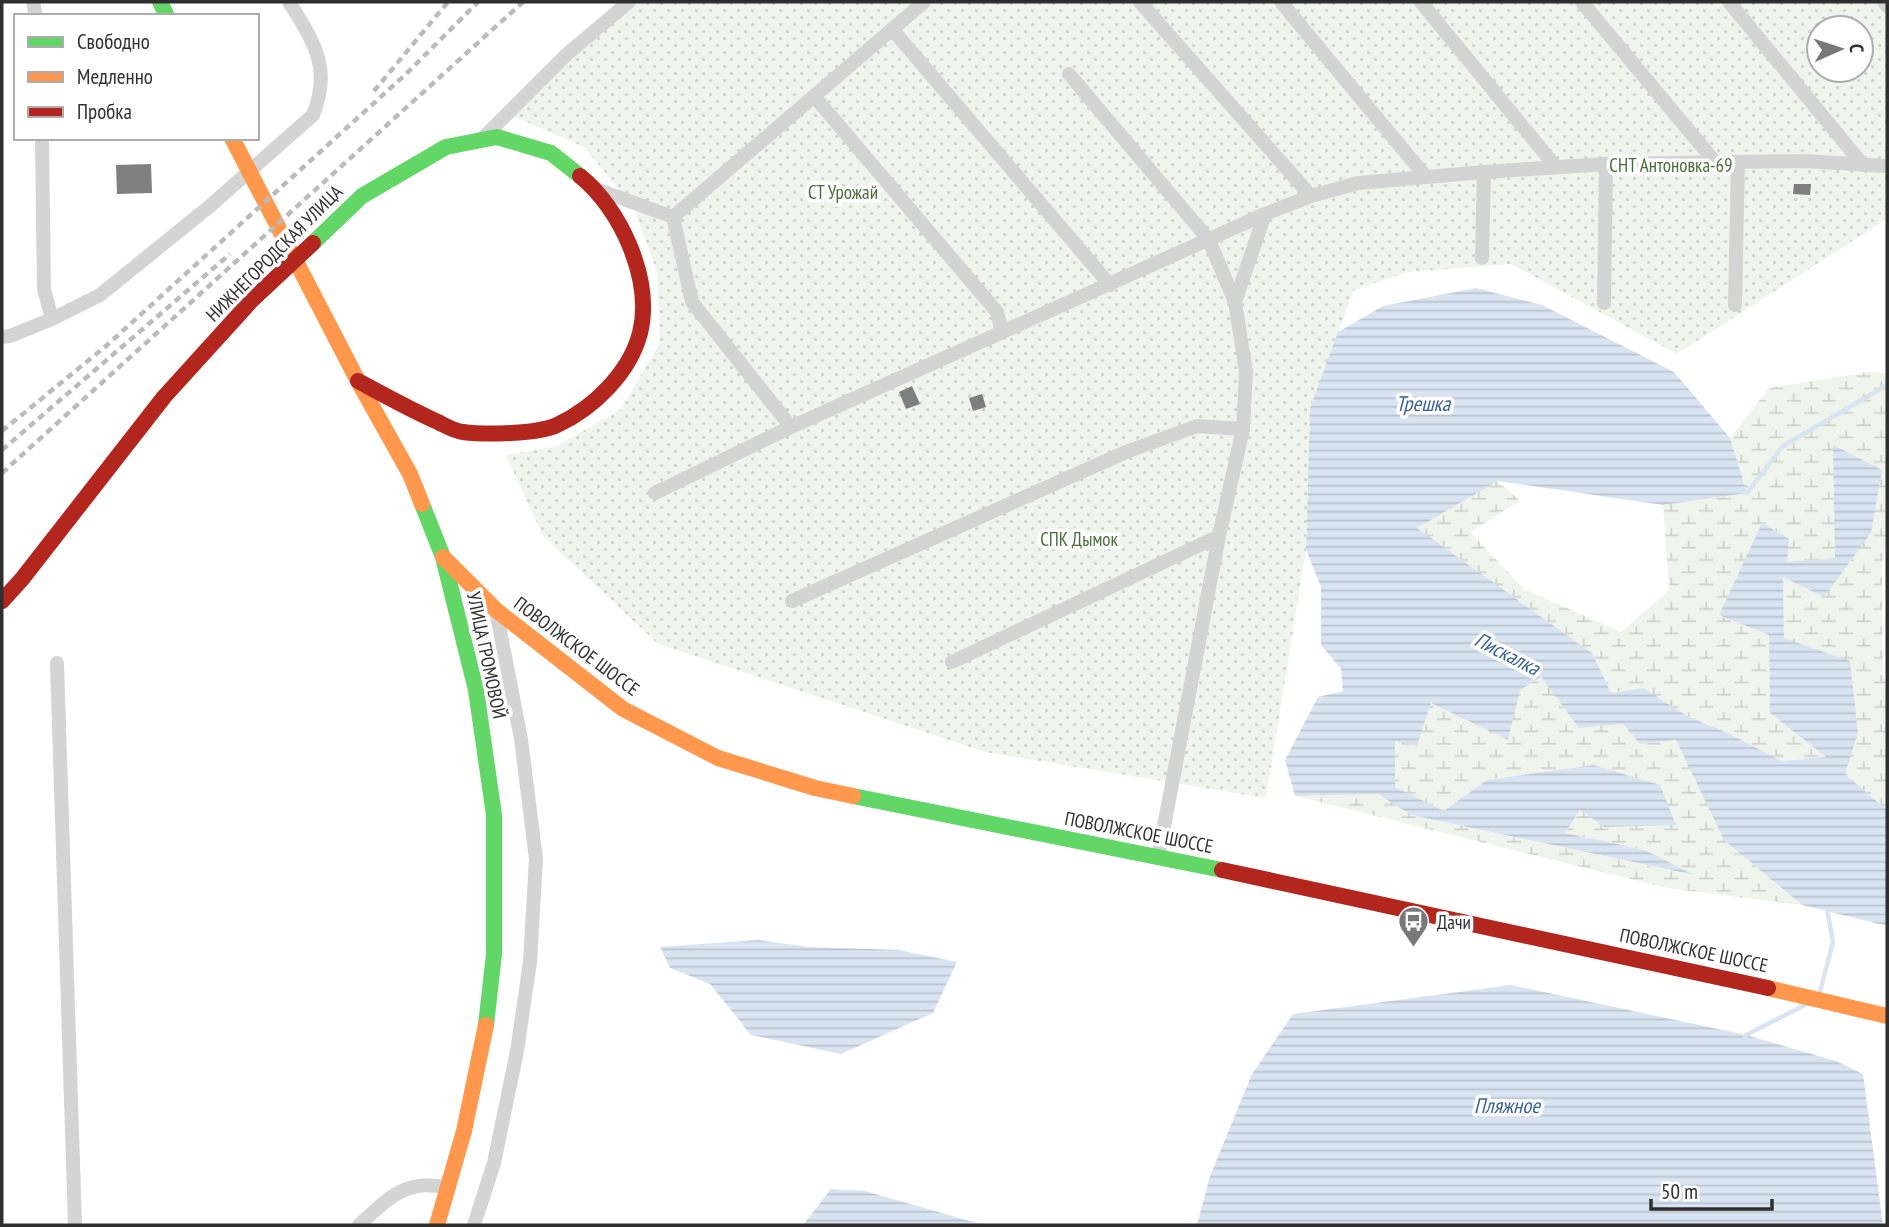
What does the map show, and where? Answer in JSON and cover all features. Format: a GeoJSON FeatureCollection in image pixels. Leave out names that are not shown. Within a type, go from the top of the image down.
{"type":"FeatureCollection","features":[{"type":"Feature","properties":{"kind":"main road","name":"НИЖНЕГОРОДСКАЯ УЛИЦА"},"geometry":{"type":"LineString","coordinates":[[2,601],[164,397],[251,301],[362,196],[446,147],[497,137],[551,153],[596,189],[628,238],[642,289],[640,332],[624,370],[594,401],[556,426],[514,433],[460,432],[411,410],[358,381]]}},
{"type":"Feature","properties":{"kind":"main road","name":"УЛИЦА ГРОМОВОЙ"},"geometry":{"type":"LineString","coordinates":[[233,140],[358,381],[410,474],[443,557],[476,690],[494,815],[494,954],[484,1044],[464,1131],[437,1225]]}},
{"type":"Feature","properties":{"kind":"main road","name":"ПОВОЛЖСКОЕ ШОССЕ"},"geometry":{"type":"LineString","coordinates":[[443,557],[496,610],[623,709],[718,758],[815,788],[1280,881],[1887,1016]]}},
{"type":"Feature","properties":{"kind":"street"},"geometry":{"type":"LineString","coordinates":[[2,337],[10,337],[52,319],[100,295],[210,206],[313,115],[321,95],[322,69],[312,39],[289,2]]}},
{"type":"Feature","properties":{"kind":"street"},"geometry":{"type":"LineString","coordinates":[[480,141],[567,54],[629,2]]}},
{"type":"Feature","properties":{"kind":"street"},"geometry":{"type":"LineString","coordinates":[[673,217],[924,2]]}},
{"type":"Feature","properties":{"kind":"street"},"geometry":{"type":"LineString","coordinates":[[1140,2],[1311,196]]}},
{"type":"Feature","properties":{"kind":"street"},"geometry":{"type":"LineString","coordinates":[[1281,2],[1426,177]]}},
{"type":"Feature","properties":{"kind":"street"},"geometry":{"type":"LineString","coordinates":[[1421,2],[1555,166]]}},
{"type":"Feature","properties":{"kind":"street"},"geometry":{"type":"LineString","coordinates":[[1582,2],[1715,162]]}},
{"type":"Feature","properties":{"kind":"street"},"geometry":{"type":"LineString","coordinates":[[1729,2],[1863,165]]}},
{"type":"Feature","properties":{"kind":"street"},"geometry":{"type":"LineString","coordinates":[[1884,2],[1887,6]]}},
{"type":"Feature","properties":{"kind":"street"},"geometry":{"type":"LineString","coordinates":[[892,29],[1110,285]]}},
{"type":"Feature","properties":{"kind":"street"},"geometry":{"type":"LineString","coordinates":[[1069,74],[1209,240],[1235,302],[1246,372],[1243,429],[1219,536],[1158,858]]}},
{"type":"Feature","properties":{"kind":"street"},"geometry":{"type":"LineString","coordinates":[[814,96],[996,312],[1002,333]]}},
{"type":"Feature","properties":{"kind":"street"},"geometry":{"type":"LineString","coordinates":[[42,140],[44,289],[52,319]]}},
{"type":"Feature","properties":{"kind":"street"},"geometry":{"type":"LineString","coordinates":[[655,494],[791,426],[1265,214],[1311,196],[1358,183],[1606,164],[1804,161],[1887,166]]}},
{"type":"Feature","properties":{"kind":"street"},"geometry":{"type":"LineString","coordinates":[[1735,305],[1738,162]]}},
{"type":"Feature","properties":{"kind":"street"},"geometry":{"type":"LineString","coordinates":[[1604,303],[1606,164]]}},
{"type":"Feature","properties":{"kind":"street"},"geometry":{"type":"LineString","coordinates":[[1482,258],[1484,172]]}},
{"type":"Feature","properties":{"kind":"street"},"geometry":{"type":"LineString","coordinates":[[596,189],[673,217]]}},
{"type":"Feature","properties":{"kind":"street"},"geometry":{"type":"LineString","coordinates":[[1235,302],[1265,214]]}},
{"type":"Feature","properties":{"kind":"street"},"geometry":{"type":"LineString","coordinates":[[673,217],[692,302],[791,426]]}},
{"type":"Feature","properties":{"kind":"street"},"geometry":{"type":"LineString","coordinates":[[792,601],[1126,452],[1196,426],[1243,429]]}},
{"type":"Feature","properties":{"kind":"street"},"geometry":{"type":"LineString","coordinates":[[951,662],[1219,536]]}},
{"type":"Feature","properties":{"kind":"street"},"geometry":{"type":"LineString","coordinates":[[474,1225],[494,1163],[517,1051],[530,962],[536,859],[521,739],[496,610]]}},
{"type":"Feature","properties":{"kind":"street"},"geometry":{"type":"LineString","coordinates":[[57,663],[75,1225]]}},
{"type":"Feature","properties":{"kind":"street"},"geometry":{"type":"LineString","coordinates":[[359,1225],[395,1194],[418,1185],[431,1184],[448,1188]]}},
{"type":"Feature","properties":{"kind":"green space"},"geometry":{"type":"Polygon","coordinates":[[[628,2],[1887,2],[1887,219],[1677,354],[1511,264],[1408,272],[1354,290],[1310,408],[1306,550],[1266,798],[985,752],[658,644],[543,536],[506,455],[557,446],[620,410],[660,343],[657,272],[634,208],[584,147],[508,114],[628,2]]]}},
{"type":"Feature","properties":{"kind":"green space"},"geometry":{"type":"Polygon","coordinates":[[[1870,372],[1887,373],[1887,538],[1882,567],[1883,673],[1887,688],[1887,810],[1845,774],[1858,733],[1784,638],[1783,576],[1825,597],[1835,559],[1787,562],[1720,615],[1769,635],[1770,713],[1828,757],[1782,761],[1728,733],[1687,716],[1644,688],[1611,693],[1592,653],[1417,528],[1498,481],[1520,501],[1470,532],[1524,589],[1621,632],[1669,590],[1663,505],[1747,493],[1730,438],[1769,388],[1870,372]]]}},
{"type":"Feature","properties":{"kind":"green space"},"geometry":{"type":"Polygon","coordinates":[[[1541,677],[1579,728],[1623,724],[1640,744],[1676,740],[1724,840],[1802,905],[1667,888],[1295,796],[1378,794],[1411,815],[1691,875],[1645,850],[1565,833],[1580,810],[1675,824],[1659,785],[1593,765],[1487,780],[1444,812],[1395,787],[1395,741],[1417,745],[1431,703],[1520,689],[1541,677]]]}},
{"type":"Feature","properties":{"kind":"water","name":"Трешка"},"geometry":{"type":"Polygon","coordinates":[[[1476,288],[1542,305],[1674,372],[1730,438],[1747,493],[1663,505],[1498,481],[1417,528],[1592,653],[1611,693],[1644,688],[1687,716],[1728,733],[1782,761],[1826,757],[1770,713],[1769,635],[1719,615],[1762,523],[1789,539],[1787,562],[1835,558],[1833,445],[1882,470],[1871,533],[1824,597],[1783,577],[1784,638],[1850,661],[1858,733],[1845,774],[1887,810],[1887,926],[1802,905],[1724,840],[1676,740],[1640,744],[1623,724],[1579,728],[1541,677],[1520,690],[1508,740],[1431,703],[1417,746],[1395,741],[1395,787],[1444,811],[1487,780],[1593,765],[1660,785],[1676,825],[1604,827],[1580,810],[1565,833],[1645,850],[1694,875],[1411,815],[1378,794],[1295,796],[1285,760],[1318,697],[1343,691],[1341,669],[1321,645],[1321,587],[1306,550],[1310,408],[1338,332],[1383,306],[1476,288]]]}},
{"type":"Feature","properties":{"kind":"water"},"geometry":{"type":"Polygon","coordinates":[[[758,940],[809,947],[899,950],[957,962],[933,1013],[841,1054],[751,1035],[710,984],[670,968],[660,947],[758,940]]]}},
{"type":"Feature","properties":{"kind":"water","name":"Пляжное"},"geometry":{"type":"Polygon","coordinates":[[[1511,985],[1746,1035],[1836,1061],[1863,1074],[1883,1225],[1197,1225],[1210,1176],[1252,1074],[1293,1014],[1511,985]]]}},
{"type":"Feature","properties":{"kind":"water"},"geometry":{"type":"Polygon","coordinates":[[[831,1189],[865,1191],[984,1225],[803,1225],[831,1189]]]}},
{"type":"Feature","properties":{"kind":"building"},"geometry":{"type":"Polygon","coordinates":[[[151,164],[152,193],[117,194],[116,165],[151,164]]]}},
{"type":"Feature","properties":{"kind":"building"},"geometry":{"type":"Polygon","coordinates":[[[1794,184],[1811,184],[1810,195],[1793,194],[1794,184]]]}},
{"type":"Feature","properties":{"kind":"building"},"geometry":{"type":"Polygon","coordinates":[[[912,386],[920,404],[906,409],[899,392],[912,386]]]}},
{"type":"Feature","properties":{"kind":"building"},"geometry":{"type":"Polygon","coordinates":[[[982,394],[986,407],[973,411],[969,398],[982,394]]]}},
{"type":"Feature","properties":{"kind":"waterway","name":"Пискалка"},"geometry":{"type":"LineString","coordinates":[[1743,492],[1747,493],[1783,446],[1887,385]]}},
{"type":"Feature","properties":{"kind":"waterway","name":"Пискалка"},"geometry":{"type":"LineString","coordinates":[[1820,992],[1833,942],[1827,909]]}},
{"type":"Feature","properties":{"kind":"waterway","name":"Пискалка"},"geometry":{"type":"LineString","coordinates":[[1745,1038],[1746,1035],[1807,1004]]}},
{"type":"Feature","properties":{"kind":"railway"},"geometry":{"type":"LineString","coordinates":[[374,91],[448,2]]}},
{"type":"Feature","properties":{"kind":"railway"},"geometry":{"type":"LineString","coordinates":[[2,431],[106,346],[406,74],[478,2]]}},
{"type":"Feature","properties":{"kind":"railway"},"geometry":{"type":"LineString","coordinates":[[2,473],[523,2]]}},
{"type":"Feature","properties":{"kind":"railway"},"geometry":{"type":"LineString","coordinates":[[2,450],[230,254]]}},
{"type":"Feature","properties":{"kind":"traffic: fast"},"geometry":{"type":"LineString","coordinates":[[160,2],[166,14]]}},
{"type":"Feature","properties":{"kind":"traffic: fast"},"geometry":{"type":"LineString","coordinates":[[313,243],[362,196],[446,147],[497,137],[551,153],[580,176]]}},
{"type":"Feature","properties":{"kind":"traffic: fast"},"geometry":{"type":"LineString","coordinates":[[422,504],[443,557],[476,690],[494,815],[494,954],[486,1025]]}},
{"type":"Feature","properties":{"kind":"traffic: fast"},"geometry":{"type":"LineString","coordinates":[[853,796],[1222,870]]}},
{"type":"Feature","properties":{"kind":"traffic: slow"},"geometry":{"type":"LineString","coordinates":[[233,140],[358,381],[410,474],[422,504]]}},
{"type":"Feature","properties":{"kind":"traffic: slow"},"geometry":{"type":"LineString","coordinates":[[443,557],[496,610],[623,709],[718,758],[815,788],[853,796]]}},
{"type":"Feature","properties":{"kind":"traffic: slow"},"geometry":{"type":"LineString","coordinates":[[1768,988],[1887,1016]]}},
{"type":"Feature","properties":{"kind":"traffic: slow"},"geometry":{"type":"LineString","coordinates":[[437,1225],[464,1131],[486,1025]]}},
{"type":"Feature","properties":{"kind":"traffic: jam"},"geometry":{"type":"LineString","coordinates":[[358,381],[450,428],[473,433],[511,433],[548,428],[571,418],[597,399],[619,375],[635,347],[643,312],[642,291],[638,269],[620,226],[595,190],[580,176]]}},
{"type":"Feature","properties":{"kind":"traffic: jam"},"geometry":{"type":"LineString","coordinates":[[2,601],[164,397],[251,301],[313,243]]}},
{"type":"Feature","properties":{"kind":"traffic: jam"},"geometry":{"type":"LineString","coordinates":[[1222,870],[1768,988]]}},
{"type":"Feature","properties":{"kind":"place","name":"Дачи"},"geometry":{"type":"Point","coordinates":[1414,949]}},
{"type":"Feature","properties":{"kind":"park label","name":"СНТ Антоновка-69"},"geometry":{"type":"Point","coordinates":[1671,165]}},
{"type":"Feature","properties":{"kind":"park label","name":"СТ Урожай"},"geometry":{"type":"Point","coordinates":[843,192]}},
{"type":"Feature","properties":{"kind":"park label","name":"СПК Дымок"},"geometry":{"type":"Point","coordinates":[1079,539]}}]}
